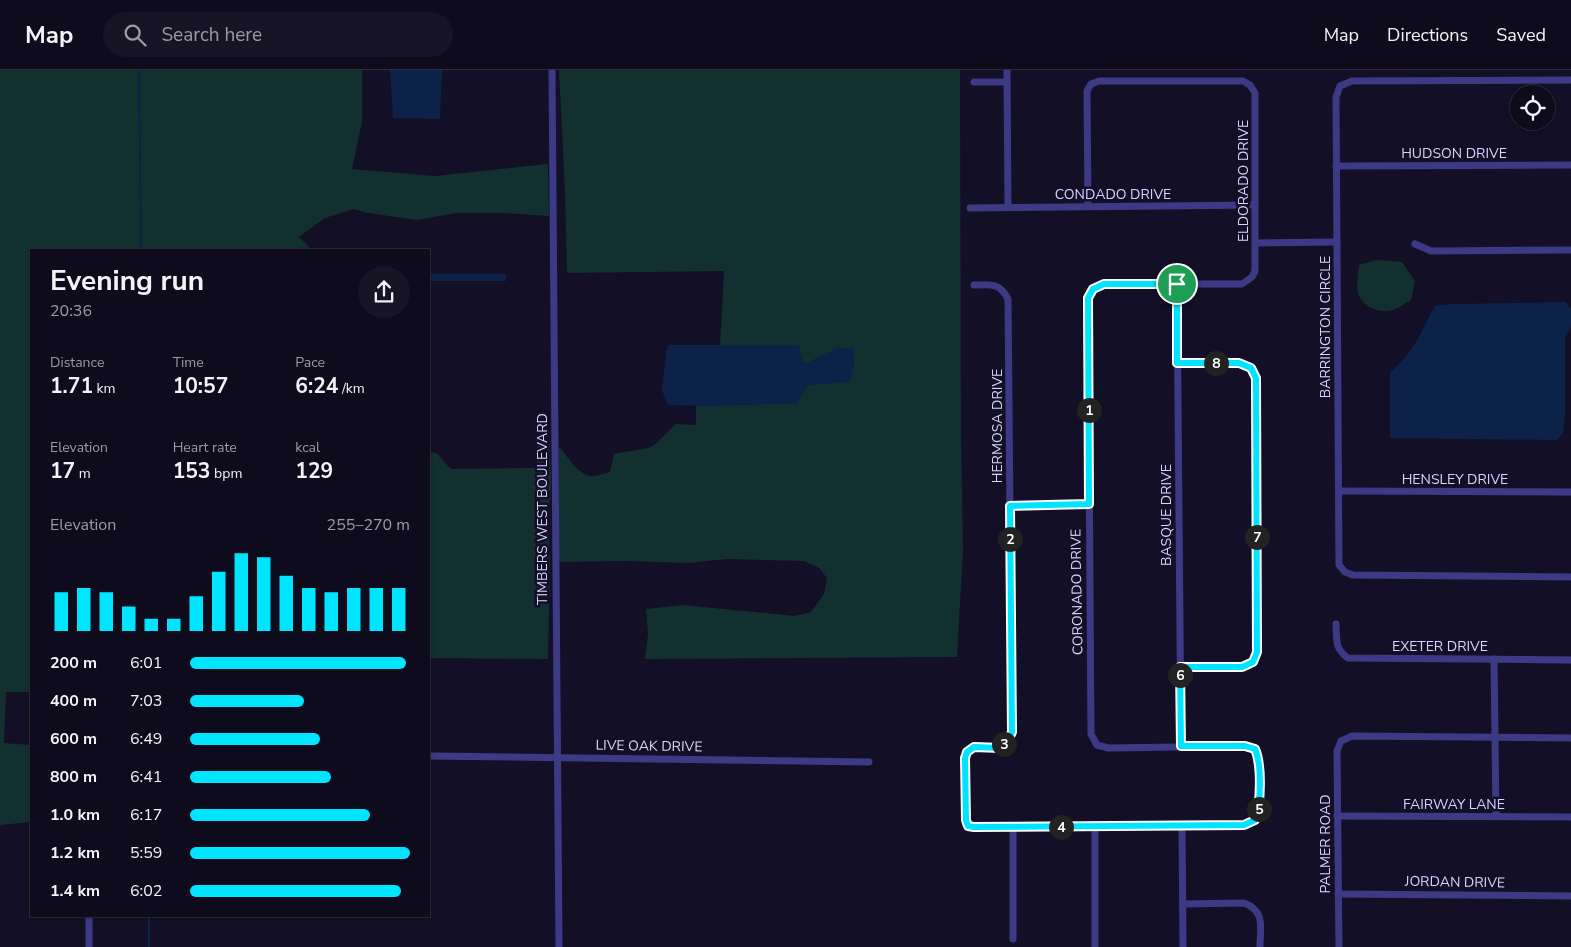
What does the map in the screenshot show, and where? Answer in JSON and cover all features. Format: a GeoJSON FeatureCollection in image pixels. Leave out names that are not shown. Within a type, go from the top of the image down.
{"type":"FeatureCollection","features":[{"type":"Feature","properties":{"kind":"street"},"geometry":{"type":"LineString","coordinates":[[1007,70],[1008,207]]}},
{"type":"Feature","properties":{"kind":"street","name":"TIMBERS WEST BOULEVARD"},"geometry":{"type":"LineString","coordinates":[[552,71],[559,947]]}},
{"type":"Feature","properties":{"kind":"street","name":"BARRINGTON CIRCLE"},"geometry":{"type":"LineString","coordinates":[[1571,80],[1352,81],[1340,86],[1336,97],[1339,565],[1345,572],[1353,576],[1571,577]]}},
{"type":"Feature","properties":{"kind":"street","name":"ELDORADO DRIVE"},"geometry":{"type":"LineString","coordinates":[[1088,206],[1087,91],[1091,84],[1099,81],[1243,81],[1250,84],[1255,94],[1255,271],[1252,277],[1242,284],[1177,284]]}},
{"type":"Feature","properties":{"kind":"street"},"geometry":{"type":"LineString","coordinates":[[974,82],[1007,82]]}},
{"type":"Feature","properties":{"kind":"street","name":"HUDSON DRIVE"},"geometry":{"type":"LineString","coordinates":[[1336,166],[1571,165]]}},
{"type":"Feature","properties":{"kind":"street","name":"CONDADO DRIVE"},"geometry":{"type":"LineString","coordinates":[[970,208],[1255,205]]}},
{"type":"Feature","properties":{"kind":"street"},"geometry":{"type":"LineString","coordinates":[[1256,243],[1338,242]]}},
{"type":"Feature","properties":{"kind":"street"},"geometry":{"type":"LineString","coordinates":[[1414,244],[1431,251],[1571,250]]}},
{"type":"Feature","properties":{"kind":"street","name":"CORONADO DRIVE"},"geometry":{"type":"LineString","coordinates":[[1177,284],[1104,284],[1093,289],[1088,298],[1089,504],[1091,734],[1098,745],[1108,748],[1181,746]]}},
{"type":"Feature","properties":{"kind":"street","name":"BASQUE DRIVE"},"geometry":{"type":"LineString","coordinates":[[1177,284],[1181,746]]}},
{"type":"Feature","properties":{"kind":"street","name":"HERMOSA DRIVE"},"geometry":{"type":"LineString","coordinates":[[974,285],[996,285],[1003,290],[1008,299],[1012,732],[1007,742],[1001,748],[974,747],[967,752],[965,758],[966,820],[968,826],[1013,827]]}},
{"type":"Feature","properties":{"kind":"street"},"geometry":{"type":"LineString","coordinates":[[1177,363],[1239,363],[1251,368],[1256,378],[1257,652],[1253,662],[1242,667],[1180,667]]}},
{"type":"Feature","properties":{"kind":"street","name":"HENSLEY DRIVE"},"geometry":{"type":"LineString","coordinates":[[1339,490],[1571,492]]}},
{"type":"Feature","properties":{"kind":"street"},"geometry":{"type":"LineString","coordinates":[[1010,506],[1089,504]]}},
{"type":"Feature","properties":{"kind":"street","name":"EXETER DRIVE"},"geometry":{"type":"LineString","coordinates":[[1336,624],[1337,646],[1341,653],[1348,658],[1571,660]]}},
{"type":"Feature","properties":{"kind":"street"},"geometry":{"type":"LineString","coordinates":[[1494,659],[1496,816]]}},
{"type":"Feature","properties":{"kind":"street","name":"PALMER ROAD"},"geometry":{"type":"LineString","coordinates":[[1339,947],[1337,751],[1341,741],[1352,736],[1495,737]]}},
{"type":"Feature","properties":{"kind":"street"},"geometry":{"type":"LineString","coordinates":[[1495,737],[1571,738]]}},
{"type":"Feature","properties":{"kind":"street"},"geometry":{"type":"LineString","coordinates":[[1013,939],[1013,827],[1244,825],[1255,820],[1259,810],[1259,758],[1255,749],[1245,746],[1181,746]]}},
{"type":"Feature","properties":{"kind":"street","name":"LIVE OAK DRIVE"},"geometry":{"type":"LineString","coordinates":[[430,756],[869,762]]}},
{"type":"Feature","properties":{"kind":"street","name":"FAIRWAY LANE"},"geometry":{"type":"LineString","coordinates":[[1337,816],[1571,817]]}},
{"type":"Feature","properties":{"kind":"street"},"geometry":{"type":"LineString","coordinates":[[1182,826],[1183,947]]}},
{"type":"Feature","properties":{"kind":"street"},"geometry":{"type":"LineString","coordinates":[[1095,827],[1095,947]]}},
{"type":"Feature","properties":{"kind":"street","name":"JORDAN DRIVE"},"geometry":{"type":"LineString","coordinates":[[1338,894],[1571,896]]}},
{"type":"Feature","properties":{"kind":"street"},"geometry":{"type":"LineString","coordinates":[[1183,904],[1244,904],[1254,907],[1260,915],[1260,947]]}},
{"type":"Feature","properties":{"kind":"street"},"geometry":{"type":"LineString","coordinates":[[89,917],[89,947]]}},
{"type":"Feature","properties":{"kind":"green space"},"geometry":{"type":"Polygon","coordinates":[[[0,70],[362,70],[362,122],[352,169],[435,176],[548,164],[549,216],[505,213],[456,213],[417,220],[368,213],[354,209],[325,218],[299,237],[311,249],[30,249],[30,692],[6,692],[4,743],[30,745],[30,822],[0,825],[0,70]]]}},
{"type":"Feature","properties":{"kind":"green space"},"geometry":{"type":"Polygon","coordinates":[[[559,70],[960,70],[963,550],[957,657],[645,659],[648,634],[646,609],[683,605],[795,616],[811,612],[824,594],[827,578],[819,568],[804,561],[728,559],[687,563],[628,561],[559,562],[559,447],[584,474],[595,476],[610,472],[614,454],[648,448],[654,445],[676,424],[696,425],[696,406],[797,403],[809,385],[854,364],[852,348],[821,356],[807,364],[803,363],[798,345],[720,345],[724,271],[567,273],[559,70]]]}},
{"type":"Feature","properties":{"kind":"green space"},"geometry":{"type":"Polygon","coordinates":[[[1377,260],[1402,262],[1415,281],[1411,300],[1393,310],[1383,311],[1367,306],[1358,293],[1359,265],[1377,260]]]}},
{"type":"Feature","properties":{"kind":"green space"},"geometry":{"type":"Polygon","coordinates":[[[537,441],[550,444],[548,659],[430,658],[430,452],[436,453],[451,469],[537,468],[537,441]]]}},
{"type":"Feature","properties":{"kind":"water"},"geometry":{"type":"Polygon","coordinates":[[[390,70],[442,70],[440,119],[393,118],[390,70]]]}},
{"type":"Feature","properties":{"kind":"water"},"geometry":{"type":"Polygon","coordinates":[[[430,274],[506,274],[506,281],[430,281],[430,274]]]}},
{"type":"Feature","properties":{"kind":"water"},"geometry":{"type":"Polygon","coordinates":[[[1566,302],[1571,309],[1571,327],[1565,337],[1565,416],[1563,433],[1557,440],[1390,438],[1390,373],[1413,346],[1436,306],[1566,302]]]}},
{"type":"Feature","properties":{"kind":"water"},"geometry":{"type":"Polygon","coordinates":[[[669,345],[798,345],[803,362],[807,364],[837,348],[852,348],[854,364],[850,382],[809,385],[797,403],[705,406],[668,405],[662,391],[666,351],[669,345]]]}},
{"type":"Feature","properties":{"kind":"waterway"},"geometry":{"type":"LineString","coordinates":[[139,70],[141,249]]}},
{"type":"Feature","properties":{"kind":"waterway"},"geometry":{"type":"LineString","coordinates":[[149,917],[149,947]]}},
{"type":"Feature","properties":{"kind":"route"},"geometry":{"type":"LineString","coordinates":[[1104,284],[1177,284],[1177,363],[1239,363],[1251,368],[1256,378],[1257,652],[1253,662],[1242,667],[1180,667],[1181,746],[1245,746],[1255,749],[1259,758],[1259,810],[1255,820],[1244,825],[968,826],[966,820],[965,758],[967,752],[974,747],[1001,748],[1007,742],[1012,732],[1010,506],[1089,504],[1088,298],[1093,289],[1104,284]]}}]}
